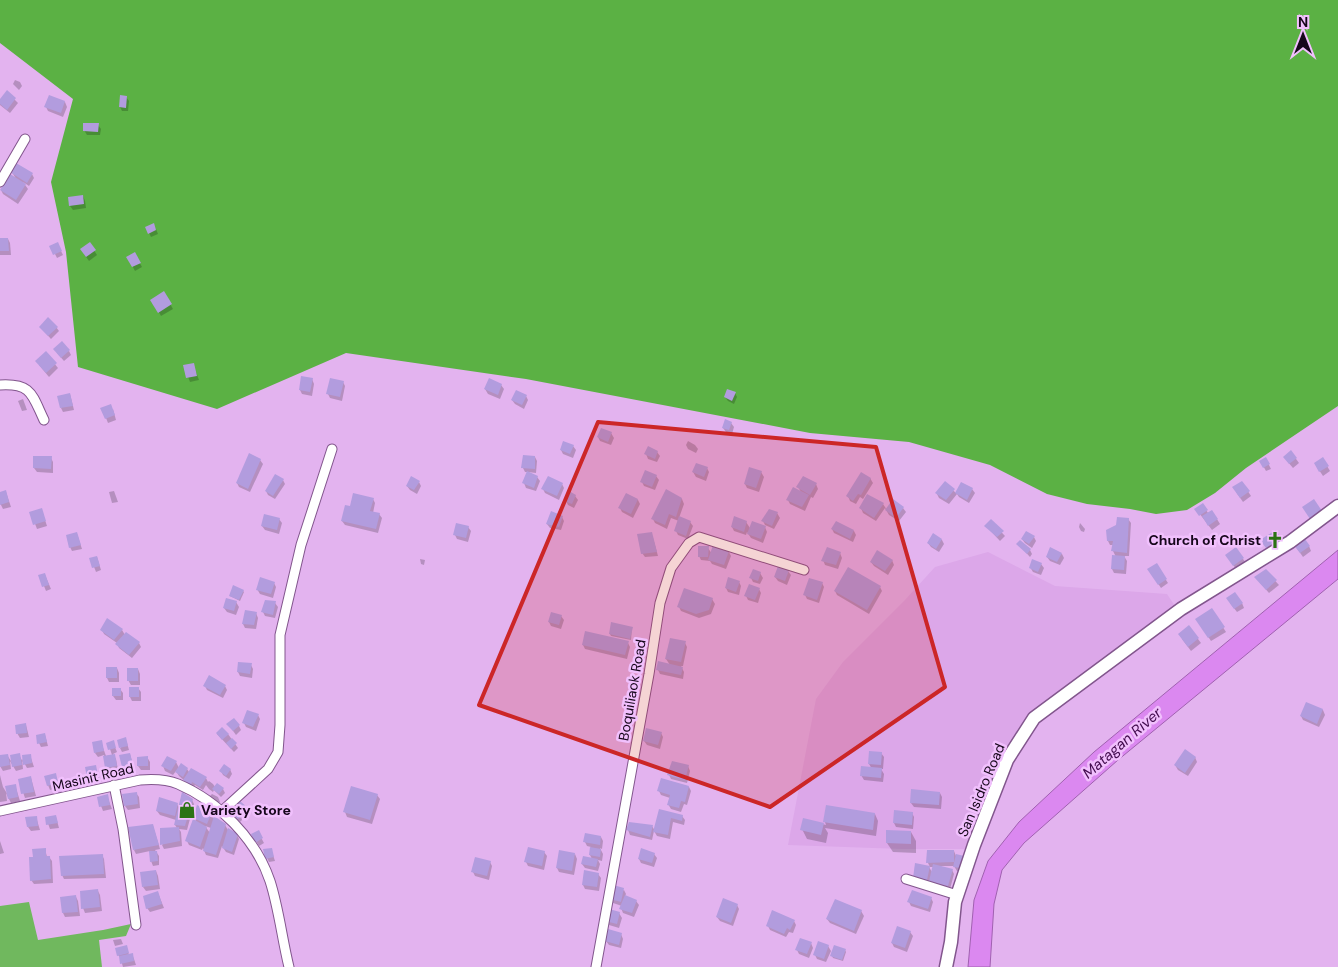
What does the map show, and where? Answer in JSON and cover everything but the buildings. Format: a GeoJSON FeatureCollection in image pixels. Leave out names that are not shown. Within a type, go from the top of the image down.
{"type":"FeatureCollection","features":[{"type":"Feature","properties":{"kind":"street"},"geometry":{"type":"LineString","coordinates":[[0,182],[25,139]]}},
{"type":"Feature","properties":{"kind":"street"},"geometry":{"type":"LineString","coordinates":[[0,386],[14,384],[28,390],[32,394],[44,420]]}},
{"type":"Feature","properties":{"kind":"street"},"geometry":{"type":"LineString","coordinates":[[221,812],[268,769],[278,752],[280,725],[280,635],[300,545],[332,449]]}},
{"type":"Feature","properties":{"kind":"street","name":"San Isidro Road"},"geometry":{"type":"LineString","coordinates":[[946,967],[952,942],[957,895],[974,845],[1007,760],[1034,718],[1181,609],[1290,542],[1338,506]]}},
{"type":"Feature","properties":{"kind":"street","name":"Boquiliaok Road"},"geometry":{"type":"LineString","coordinates":[[596,967],[660,603],[671,568],[689,543],[699,537],[804,570]]}},
{"type":"Feature","properties":{"kind":"street","name":"Masinit Road"},"geometry":{"type":"LineString","coordinates":[[0,812],[140,780],[154,779],[176,783],[202,797],[221,812],[246,838],[262,863],[270,882],[289,967]]}},
{"type":"Feature","properties":{"kind":"street"},"geometry":{"type":"LineString","coordinates":[[114,785],[124,838],[136,925]]}},
{"type":"Feature","properties":{"kind":"street"},"geometry":{"type":"LineString","coordinates":[[906,879],[957,895]]}},
{"type":"Feature","properties":{"kind":"highlighted area"},"geometry":{"type":"Polygon","coordinates":[[[598,422],[876,447],[945,687],[770,807],[479,705],[598,422]]]}},
{"type":"Feature","properties":{"kind":"shaded area"},"geometry":{"type":"Polygon","coordinates":[[[988,552],[1055,586],[1167,594],[1175,606],[1030,715],[967,849],[788,845],[816,699],[843,662],[935,567],[988,552]]]}},
{"type":"Feature","properties":{"kind":"green space"},"geometry":{"type":"Polygon","coordinates":[[[0,0],[1338,0],[1338,406],[1246,468],[1215,493],[1187,510],[1156,514],[1087,504],[1047,494],[990,465],[909,442],[810,433],[526,379],[346,353],[217,409],[78,367],[66,252],[51,182],[73,99],[0,43],[0,0]]]}},
{"type":"Feature","properties":{"kind":"green space"},"geometry":{"type":"Polygon","coordinates":[[[29,902],[38,940],[131,924],[126,936],[99,940],[102,967],[0,967],[0,906],[29,902]]]}},
{"type":"Feature","properties":{"kind":"water","name":"Matagan River"},"geometry":{"type":"Polygon","coordinates":[[[1338,550],[1338,579],[1118,760],[1024,843],[1002,870],[994,904],[990,967],[968,967],[974,900],[988,861],[1019,822],[1094,752],[1338,550]]]}},
{"type":"Feature","properties":{"kind":"place","name":"Church of Christ"},"geometry":{"type":"Point","coordinates":[1275,540]}},
{"type":"Feature","properties":{"kind":"place","name":"Variety Store"},"geometry":{"type":"Point","coordinates":[187,810]}}]}
